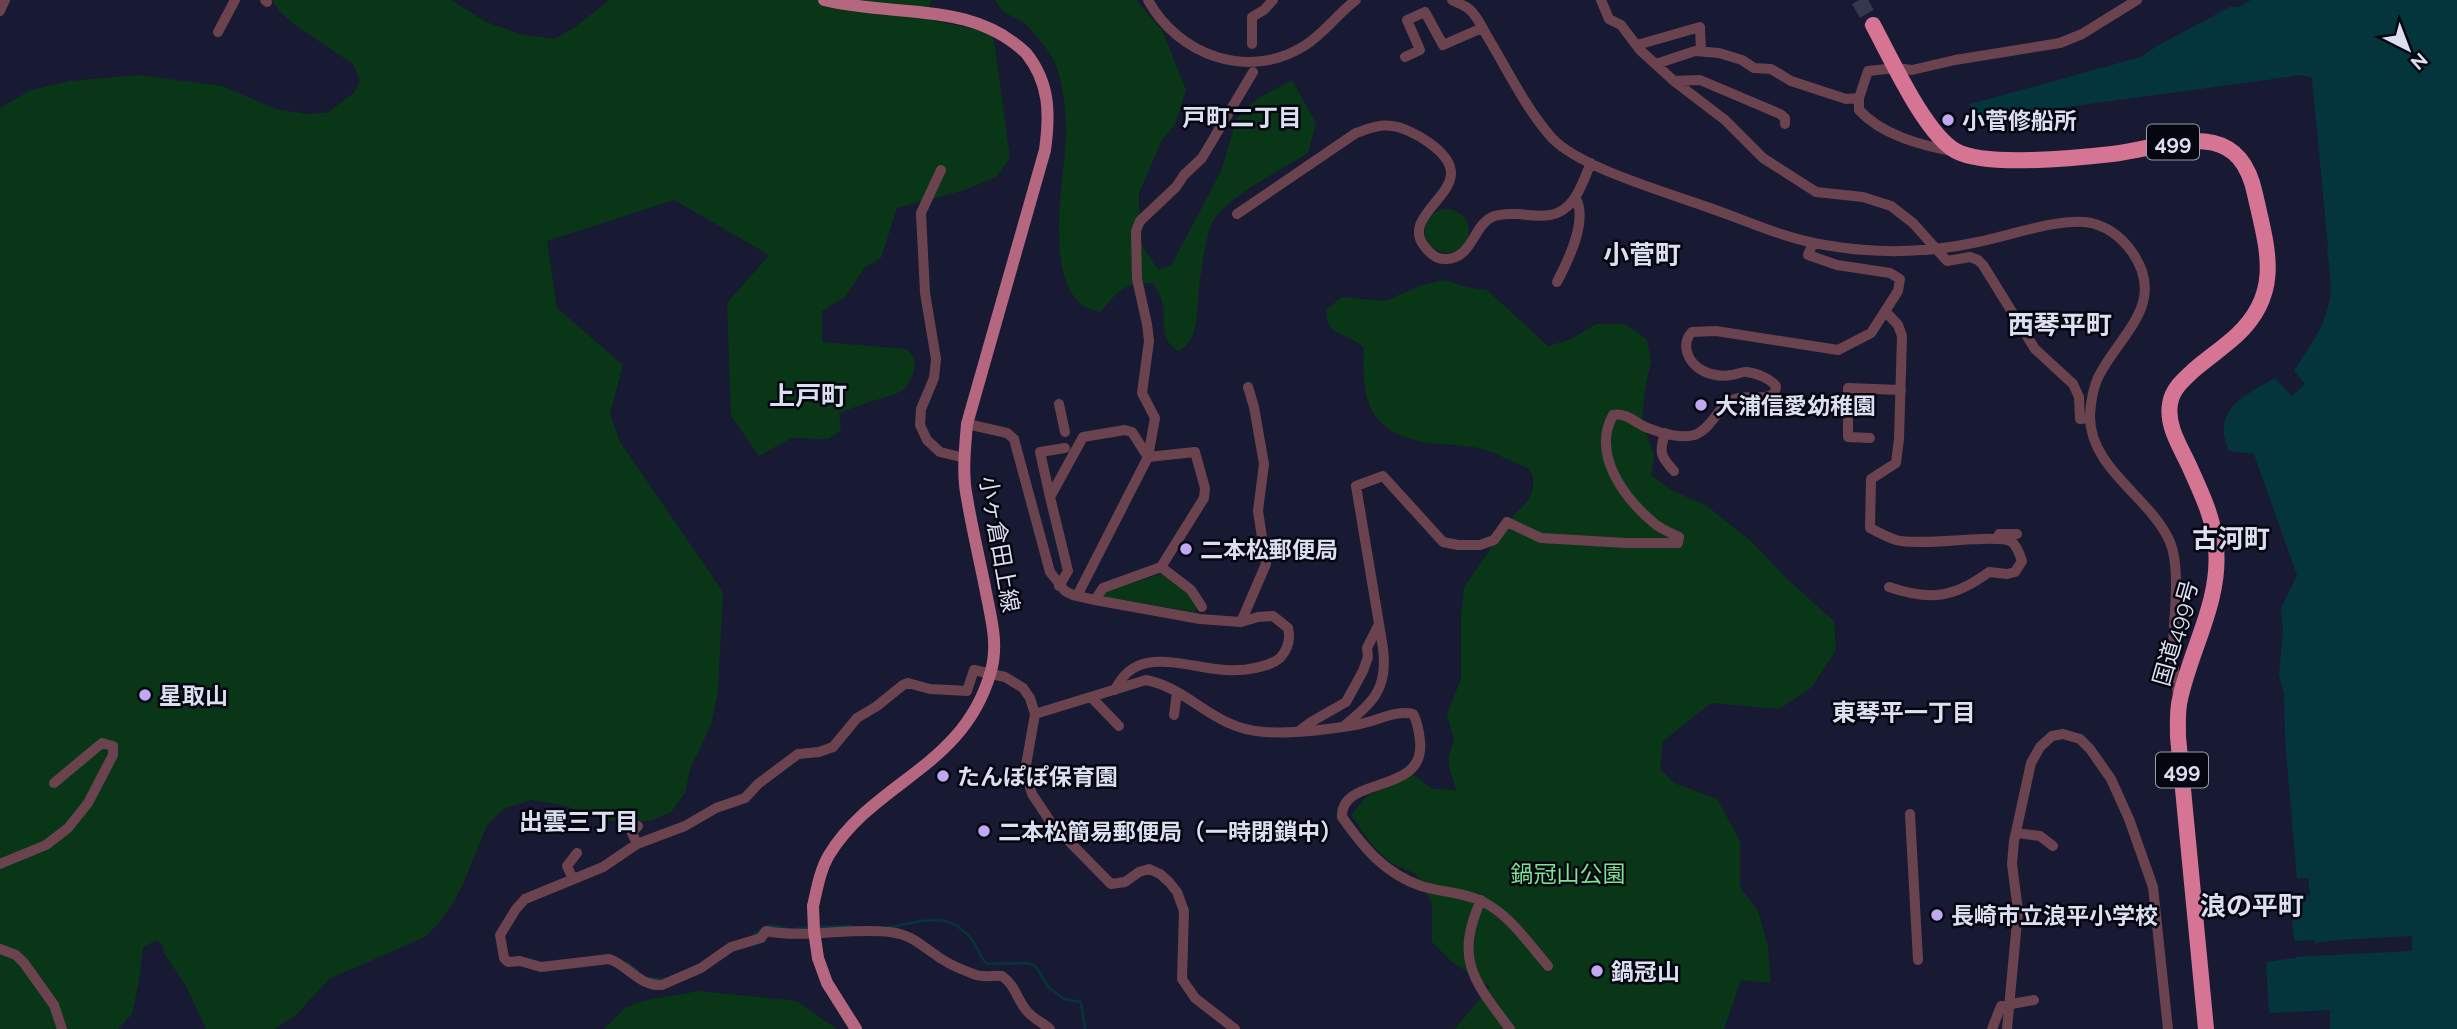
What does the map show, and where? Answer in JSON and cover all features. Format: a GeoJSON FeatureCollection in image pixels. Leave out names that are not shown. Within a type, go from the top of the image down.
{"type":"FeatureCollection","features":[{"type":"Feature","properties":{"kind":"highway"},"geometry":{"type":"LineString","coordinates":[[1873,25],[1931,129],[1957,152]]}},
{"type":"Feature","properties":{"kind":"highway","name":"国道499号"},"geometry":{"type":"LineString","coordinates":[[1957,152],[1970,157],[2007,159],[2078,157],[2202,140],[2227,148],[2238,155],[2250,177],[2269,264],[2261,305],[2244,328],[2186,377],[2174,391],[2170,402],[2170,421],[2210,516],[2217,557],[2212,597],[2179,702],[2178,737],[2206,1029]]}},
{"type":"Feature","properties":{"kind":"main road","name":"小ヶ倉田上線"},"geometry":{"type":"LineString","coordinates":[[824,0],[909,6],[962,12],[979,17],[1012,36],[1034,63],[1045,89],[1049,118],[1045,150],[967,424],[966,495],[994,632],[991,673],[973,715],[959,734],[918,772],[871,808],[836,844],[827,858],[818,882],[813,906],[818,958],[827,983],[856,1029]]}},
{"type":"Feature","properties":{"kind":"street"},"geometry":{"type":"LineString","coordinates":[[218,32],[235,0]]}},
{"type":"Feature","properties":{"kind":"street"},"geometry":{"type":"LineString","coordinates":[[1148,0],[1162,21],[1189,46],[1223,59],[1260,61],[1301,48],[1324,31],[1356,0]]}},
{"type":"Feature","properties":{"kind":"street"},"geometry":{"type":"LineString","coordinates":[[1252,44],[1252,17],[1264,10],[1273,0]]}},
{"type":"Feature","properties":{"kind":"street"},"geometry":{"type":"LineString","coordinates":[[1452,0],[1471,5],[1529,107],[1553,139],[1566,150],[1631,180],[1813,243],[1871,251],[1897,252],[1974,244],[2071,222],[2088,222],[2116,234],[2132,251],[2142,272],[2143,297],[2140,313],[2133,327],[2096,381],[2090,418],[2092,434],[2103,457],[2154,514],[2172,547],[2175,586],[2173,659],[2179,702]]}},
{"type":"Feature","properties":{"kind":"street"},"geometry":{"type":"LineString","coordinates":[[1601,0],[1609,19],[1621,25],[1637,45],[1674,81],[1725,120],[1763,159],[1811,190],[1863,197],[1891,206],[1913,223],[1947,261],[1970,257],[1978,260],[2006,299],[2035,348],[2073,383],[2079,397],[2080,419],[2090,418]]}},
{"type":"Feature","properties":{"kind":"street"},"geometry":{"type":"LineString","coordinates":[[1957,152],[1935,148],[1881,128],[1859,110],[1859,98],[1868,71],[1896,68],[1912,70],[1955,60],[2060,43],[2082,34],[2137,0]]}},
{"type":"Feature","properties":{"kind":"street"},"geometry":{"type":"LineString","coordinates":[[1405,57],[1420,50],[1407,20],[1425,12],[1443,45],[1482,28]]}},
{"type":"Feature","properties":{"kind":"street"},"geometry":{"type":"LineString","coordinates":[[1637,45],[1700,27],[1701,51]]}},
{"type":"Feature","properties":{"kind":"street"},"geometry":{"type":"LineString","coordinates":[[1656,64],[1701,51],[1729,55],[1754,68],[1771,69],[1791,81],[1846,99],[1859,98]]}},
{"type":"Feature","properties":{"kind":"street"},"geometry":{"type":"LineString","coordinates":[[1077,596],[1148,457],[1155,418],[1142,393],[1149,341],[1137,279],[1136,231],[1140,221],[1202,158],[1253,72]]}},
{"type":"Feature","properties":{"kind":"street"},"geometry":{"type":"LineString","coordinates":[[1674,81],[1700,80],[1780,114],[1785,118],[1785,124]]}},
{"type":"Feature","properties":{"kind":"street"},"geometry":{"type":"LineString","coordinates":[[1237,214],[1356,133],[1376,126],[1393,126],[1410,130],[1429,142],[1447,160],[1450,167],[1450,180],[1419,225],[1421,242],[1436,258],[1443,260],[1464,252],[1482,226],[1494,216],[1551,215],[1561,211],[1576,199],[1591,163]]}},
{"type":"Feature","properties":{"kind":"street"},"geometry":{"type":"LineString","coordinates":[[941,170],[921,213],[925,293],[936,359],[932,385],[921,409],[920,425],[927,440],[940,452],[965,458]]}},
{"type":"Feature","properties":{"kind":"street"},"geometry":{"type":"LineString","coordinates":[[1557,282],[1575,247],[1579,205],[1576,199]]}},
{"type":"Feature","properties":{"kind":"street"},"geometry":{"type":"LineString","coordinates":[[1344,726],[1375,698],[1383,681],[1384,662],[1356,486],[1383,476],[1443,541],[1458,545],[1480,545],[1494,540],[1507,522],[1541,538],[1678,543],[1679,537],[1655,524],[1626,497],[1605,450],[1606,427],[1613,415],[1619,414],[1648,428],[1693,436],[1704,430],[1731,400],[1769,397],[1777,390],[1770,380],[1745,371],[1728,376],[1701,371],[1692,363],[1687,352],[1686,341],[1692,332],[1716,331],[1838,350],[1871,334],[1886,312],[1900,285],[1900,279],[1896,275],[1837,265],[1808,255],[1813,243]]}},
{"type":"Feature","properties":{"kind":"street"},"geometry":{"type":"LineString","coordinates":[[1886,312],[1898,325],[1902,336],[1898,458],[1892,467],[1871,479],[1870,528],[1897,540],[1989,538],[2010,541],[2021,558],[2020,568],[2015,572],[1989,572],[1974,584],[1951,593],[1920,596],[1889,587]]}},
{"type":"Feature","properties":{"kind":"street"},"geometry":{"type":"LineString","coordinates":[[1241,622],[1266,565],[1258,510],[1265,464],[1248,387]]}},
{"type":"Feature","properties":{"kind":"street"},"geometry":{"type":"LineString","coordinates":[[1870,438],[1848,437],[1848,388],[1901,390]]}},
{"type":"Feature","properties":{"kind":"street"},"geometry":{"type":"LineString","coordinates":[[1059,404],[1065,432]]}},
{"type":"Feature","properties":{"kind":"street"},"geometry":{"type":"LineString","coordinates":[[967,424],[1007,433],[1014,439],[1050,572],[1059,586],[1077,596],[1200,619],[1241,622],[1265,616],[1279,619],[1288,628],[1290,643],[1284,653],[1264,667],[1234,672],[1163,662],[1145,663],[1131,669],[1121,678],[1115,690]]}},
{"type":"Feature","properties":{"kind":"street"},"geometry":{"type":"LineString","coordinates":[[1050,497],[1083,437],[1125,430],[1132,432],[1148,457]]}},
{"type":"Feature","properties":{"kind":"street"},"geometry":{"type":"LineString","coordinates":[[1665,433],[1660,449],[1664,460],[1674,471]]}},
{"type":"Feature","properties":{"kind":"street"},"geometry":{"type":"LineString","coordinates":[[1059,586],[1068,571],[1040,452],[1065,448]]}},
{"type":"Feature","properties":{"kind":"street"},"geometry":{"type":"LineString","coordinates":[[1095,600],[1103,587],[1161,567],[1204,498],[1205,488],[1195,452],[1148,457]]}},
{"type":"Feature","properties":{"kind":"street"},"geometry":{"type":"LineString","coordinates":[[1977,540],[1982,535],[2017,534]]}},
{"type":"Feature","properties":{"kind":"street"},"geometry":{"type":"LineString","coordinates":[[1161,567],[1191,590],[1202,607]]}},
{"type":"Feature","properties":{"kind":"street"},"geometry":{"type":"LineString","coordinates":[[1298,732],[1346,702],[1363,671],[1368,657],[1367,648],[1378,626]]}},
{"type":"Feature","properties":{"kind":"street"},"geometry":{"type":"LineString","coordinates":[[1050,1029],[1036,1021],[1024,1008],[1013,985],[1002,976],[985,978],[975,975],[933,954],[920,942],[888,932],[851,930],[780,934],[766,931],[761,938],[723,951],[701,968],[654,985],[646,984],[619,962],[609,959],[549,967],[520,961],[508,962],[504,958],[500,934],[516,909],[531,896],[603,867],[637,845],[685,826],[716,808],[745,798],[758,784],[798,754],[820,752],[833,747],[856,718],[877,706],[903,685],[908,683],[930,689],[967,691],[974,670],[1005,677],[1023,688],[1030,698],[1035,714],[1025,771],[1032,794],[1042,812],[1109,883],[1118,884],[1149,869],[1160,873],[1177,892],[1184,911],[1182,979],[1195,998],[1235,1029]]}},
{"type":"Feature","properties":{"kind":"street"},"geometry":{"type":"LineString","coordinates":[[1035,714],[1146,680],[1157,682],[1177,692],[1225,724],[1262,732],[1298,732],[1366,723],[1405,713],[1413,714],[1422,754],[1415,767],[1350,797],[1343,807],[1342,817],[1372,857],[1389,871],[1421,886],[1481,900],[1511,923],[1548,966]]}},
{"type":"Feature","properties":{"kind":"street"},"geometry":{"type":"LineString","coordinates":[[1174,715],[1177,692]]}},
{"type":"Feature","properties":{"kind":"street"},"geometry":{"type":"LineString","coordinates":[[1091,697],[1119,726]]}},
{"type":"Feature","properties":{"kind":"street"},"geometry":{"type":"LineString","coordinates":[[2007,1029],[2018,911],[2012,864],[2019,816],[2028,770],[2040,747],[2059,734],[2074,736],[2085,743],[2111,779],[2129,818],[2153,887],[2168,1029]]}},
{"type":"Feature","properties":{"kind":"street"},"geometry":{"type":"LineString","coordinates":[[0,864],[46,845],[68,828],[89,803],[113,755],[113,746],[102,743],[54,783]]}},
{"type":"Feature","properties":{"kind":"street"},"geometry":{"type":"LineString","coordinates":[[1910,814],[1918,960]]}},
{"type":"Feature","properties":{"kind":"street"},"geometry":{"type":"LineString","coordinates":[[637,845],[632,833],[638,826]]}},
{"type":"Feature","properties":{"kind":"street"},"geometry":{"type":"LineString","coordinates":[[2017,833],[2040,836],[2053,846]]}},
{"type":"Feature","properties":{"kind":"street"},"geometry":{"type":"LineString","coordinates":[[573,879],[567,866],[577,853]]}},
{"type":"Feature","properties":{"kind":"street"},"geometry":{"type":"LineString","coordinates":[[1481,900],[1470,924],[1466,945],[1470,965],[1484,993],[1510,1029]]}},
{"type":"Feature","properties":{"kind":"street"},"geometry":{"type":"LineString","coordinates":[[0,949],[16,955],[24,962],[54,1005],[62,1029]]}},
{"type":"Feature","properties":{"kind":"street"},"geometry":{"type":"LineString","coordinates":[[1992,1029],[2001,1006],[2034,1000]]}},
{"type":"Feature","properties":{"kind":"green space"},"geometry":{"type":"Polygon","coordinates":[[[272,0],[451,0],[486,22],[524,35],[554,39],[574,28],[609,0],[931,0],[927,19],[993,33],[1010,158],[996,177],[965,190],[897,208],[881,258],[865,267],[845,297],[822,311],[822,342],[906,349],[915,359],[906,387],[893,395],[839,413],[841,430],[828,439],[791,438],[759,456],[731,416],[727,303],[769,255],[674,200],[547,241],[557,308],[623,365],[610,414],[620,442],[723,592],[718,691],[711,725],[690,769],[685,793],[671,812],[650,821],[612,821],[562,805],[531,800],[503,809],[487,825],[453,903],[425,937],[329,979],[295,1016],[274,1029],[206,1029],[186,986],[164,953],[162,944],[156,940],[143,948],[132,1014],[118,1029],[0,1029],[0,108],[31,90],[70,81],[138,75],[222,86],[276,109],[307,114],[327,113],[355,92],[360,80],[353,64],[295,25],[280,12],[272,0]]]}},
{"type":"Feature","properties":{"kind":"green space"},"geometry":{"type":"Polygon","coordinates":[[[995,0],[1136,0],[1162,30],[1186,90],[1175,124],[1162,140],[1139,193],[1140,242],[1158,270],[1172,264],[1221,171],[1237,118],[1257,99],[1292,80],[1316,123],[1308,153],[1241,194],[1219,213],[1212,223],[1202,264],[1194,331],[1191,339],[1178,351],[1166,338],[1162,302],[1152,283],[1127,287],[1100,312],[1085,307],[1072,293],[1064,275],[1060,252],[1060,203],[1066,129],[1059,76],[1053,59],[1035,34],[1023,22],[1004,12],[995,0]]]}},
{"type":"Feature","properties":{"kind":"green space"},"geometry":{"type":"Polygon","coordinates":[[[1447,209],[1463,215],[1469,231],[1463,247],[1447,253],[1431,247],[1425,231],[1431,215],[1447,209]]]}},
{"type":"Feature","properties":{"kind":"green space","name":"鍋冠山公園"},"geometry":{"type":"Polygon","coordinates":[[[1445,280],[1487,290],[1548,346],[1569,340],[1596,324],[1624,324],[1647,339],[1651,361],[1642,420],[1654,455],[1651,475],[1671,490],[1707,506],[1753,543],[1787,579],[1834,621],[1836,650],[1811,688],[1779,709],[1711,703],[1663,741],[1660,769],[1674,783],[1717,799],[1740,841],[1740,887],[1758,911],[1768,947],[1771,983],[1741,980],[1724,1029],[1455,1029],[1490,987],[1452,962],[1432,942],[1432,904],[1416,874],[1391,863],[1373,846],[1351,815],[1367,796],[1413,775],[1433,789],[1456,790],[1449,766],[1454,740],[1447,714],[1461,679],[1464,587],[1514,515],[1528,501],[1533,489],[1533,476],[1529,469],[1497,455],[1478,448],[1418,441],[1387,427],[1370,407],[1366,394],[1364,348],[1329,325],[1327,309],[1342,297],[1385,301],[1422,285],[1445,280]]]}},
{"type":"Feature","properties":{"kind":"green space"},"geometry":{"type":"Polygon","coordinates":[[[1161,574],[1189,594],[1196,612],[1103,597],[1107,591],[1161,574]]]}},
{"type":"Feature","properties":{"kind":"green space"},"geometry":{"type":"Polygon","coordinates":[[[699,991],[796,1001],[837,1029],[604,1029],[625,1008],[642,1001],[699,991]]]}},
{"type":"Feature","properties":{"kind":"shaded area"},"geometry":{"type":"Polygon","coordinates":[[[2251,0],[2457,0],[2457,1029],[2330,1029],[2330,1010],[2269,1013],[2266,962],[2296,958],[2290,898],[2310,895],[2308,878],[2297,878],[2285,740],[2284,694],[2279,675],[2283,631],[2281,608],[2297,575],[2254,454],[2229,451],[2224,437],[2224,424],[2234,405],[2275,378],[2292,396],[2305,384],[2294,371],[2327,312],[2331,290],[2312,78],[2302,75],[1976,122],[1970,104],[2141,57],[2230,7],[2238,7],[2251,0]]]}},
{"type":"Feature","properties":{"kind":"pier"},"geometry":{"type":"Polygon","coordinates":[[[2412,936],[2412,951],[2292,957],[2292,941],[2314,940],[2315,943],[2412,936]]]}},
{"type":"Feature","properties":{"kind":"waterway"},"geometry":{"type":"LineString","coordinates":[[889,927],[923,921],[943,921],[963,930],[987,964],[1029,963],[1036,967],[1049,988],[1064,999],[1081,1002],[1085,1029]]}},
{"type":"Feature","properties":{"kind":"waterway"},"geometry":{"type":"LineString","coordinates":[[754,935],[768,926],[785,928]]}},
{"type":"Feature","properties":{"kind":"waterway"},"geometry":{"type":"LineString","coordinates":[[820,927],[851,926]]}},
{"type":"Feature","properties":{"kind":"waterway"},"geometry":{"type":"LineString","coordinates":[[795,929],[809,927]]}},
{"type":"Feature","properties":{"kind":"waterway"},"geometry":{"type":"LineString","coordinates":[[627,963],[638,971]]}},
{"type":"Feature","properties":{"kind":"waterway"},"geometry":{"type":"LineString","coordinates":[[650,978],[664,979]]}},
{"type":"Feature","properties":{"kind":"tunnel"},"geometry":{"type":"LineString","coordinates":[[1859,0],[1873,25]]}},
{"type":"Feature","properties":{"kind":"place","name":"小菅修船所"},"geometry":{"type":"Point","coordinates":[1948,120]}},
{"type":"Feature","properties":{"kind":"place","name":"大浦信愛幼稚園"},"geometry":{"type":"Point","coordinates":[1701,405]}},
{"type":"Feature","properties":{"kind":"place","name":"二本松郵便局"},"geometry":{"type":"Point","coordinates":[1186,549]}},
{"type":"Feature","properties":{"kind":"place","name":"星取山"},"geometry":{"type":"Point","coordinates":[145,695]}},
{"type":"Feature","properties":{"kind":"place","name":"たんぽぽ保育園"},"geometry":{"type":"Point","coordinates":[943,776]}},
{"type":"Feature","properties":{"kind":"place","name":"二本松簡易郵便局（一時閉鎖中）"},"geometry":{"type":"Point","coordinates":[984,831]}},
{"type":"Feature","properties":{"kind":"place","name":"長崎市立浪平小学校"},"geometry":{"type":"Point","coordinates":[1937,915]}},
{"type":"Feature","properties":{"kind":"place","name":"鍋冠山"},"geometry":{"type":"Point","coordinates":[1597,971]}},
{"type":"Feature","properties":{"kind":"district","name":"戸町二丁目"},"geometry":{"type":"Point","coordinates":[1242,117]}},
{"type":"Feature","properties":{"kind":"district","name":"小菅町"},"geometry":{"type":"Point","coordinates":[1642,255]}},
{"type":"Feature","properties":{"kind":"district","name":"西琴平町"},"geometry":{"type":"Point","coordinates":[2060,325]}},
{"type":"Feature","properties":{"kind":"district","name":"上戸町"},"geometry":{"type":"Point","coordinates":[808,396]}},
{"type":"Feature","properties":{"kind":"district","name":"古河町"},"geometry":{"type":"Point","coordinates":[2231,539]}},
{"type":"Feature","properties":{"kind":"district","name":"東琴平一丁目"},"geometry":{"type":"Point","coordinates":[1904,712]}},
{"type":"Feature","properties":{"kind":"district","name":"出雲三丁目"},"geometry":{"type":"Point","coordinates":[579,821]}},
{"type":"Feature","properties":{"kind":"district","name":"浪の平町"},"geometry":{"type":"Point","coordinates":[2252,906]}}]}
